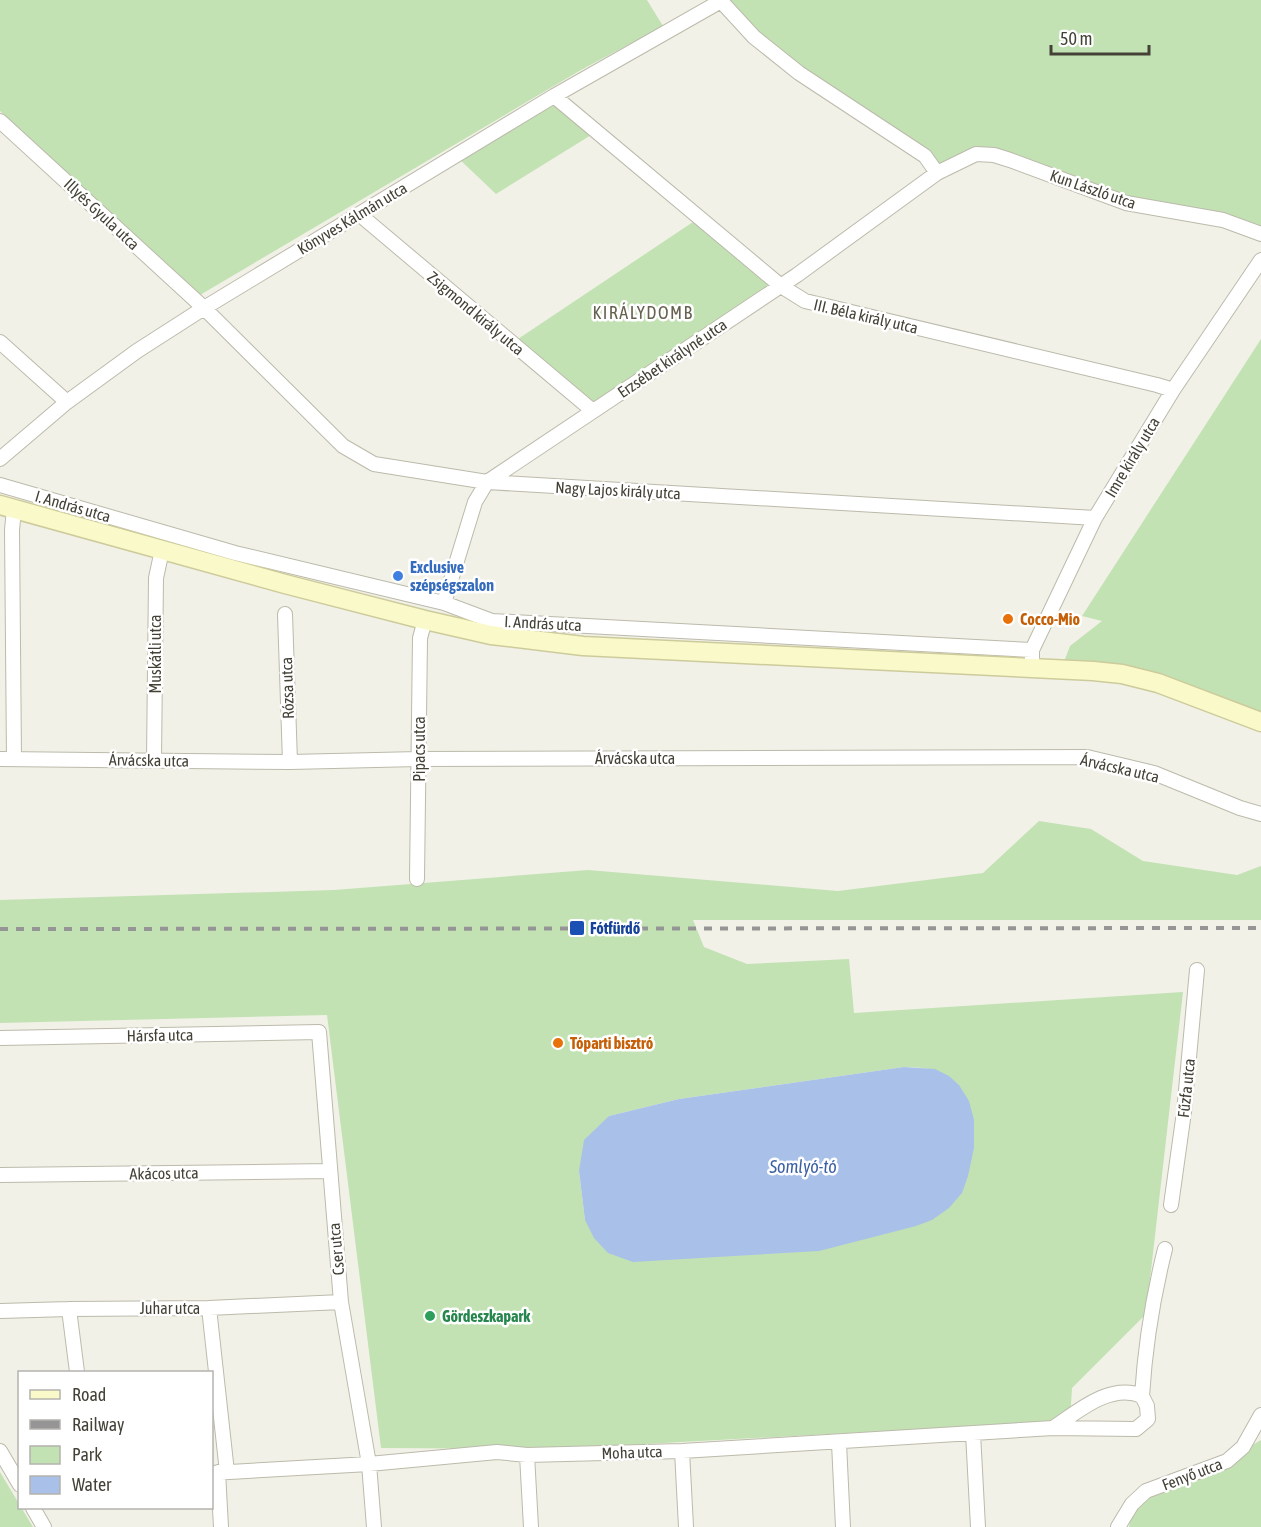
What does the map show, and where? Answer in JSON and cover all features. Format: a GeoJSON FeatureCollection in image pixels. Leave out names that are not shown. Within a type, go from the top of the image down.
{"type":"FeatureCollection","features":[{"type":"Feature","properties":{"kind":"main road","name":"I. András utca"},"geometry":{"type":"LineString","coordinates":[[7,507],[425,620],[491,635],[583,646],[1032,659]]}},
{"type":"Feature","properties":{"kind":"main road"},"geometry":{"type":"LineString","coordinates":[[1032,659],[1122,674],[1158,683],[1261,722]]}},
{"type":"Feature","properties":{"kind":"street","name":"Könyves Kálmán utca"},"geometry":{"type":"LineString","coordinates":[[0,459],[67,402],[137,351],[204,308],[554,96],[721,0]]}},
{"type":"Feature","properties":{"kind":"street"},"geometry":{"type":"LineString","coordinates":[[721,0],[754,37],[843,103],[925,156],[937,173]]}},
{"type":"Feature","properties":{"kind":"street","name":"III. Béla király utca"},"geometry":{"type":"LineString","coordinates":[[554,96],[781,286],[805,301],[1173,390]]}},
{"type":"Feature","properties":{"kind":"street","name":"Illyés Gyula utca"},"geometry":{"type":"LineString","coordinates":[[0,121],[204,308]]}},
{"type":"Feature","properties":{"kind":"street","name":"Kun László utca"},"geometry":{"type":"LineString","coordinates":[[962,161],[976,154],[994,155],[1126,203],[1222,220],[1261,234]]}},
{"type":"Feature","properties":{"kind":"street","name":"Erzsébet királyné utca"},"geometry":{"type":"LineString","coordinates":[[444,603],[474,502],[487,482],[781,286],[937,173],[962,161]]}},
{"type":"Feature","properties":{"kind":"street","name":"Zsigmond király utca"},"geometry":{"type":"LineString","coordinates":[[359,214],[593,411]]}},
{"type":"Feature","properties":{"kind":"street","name":"Imre király utca"},"geometry":{"type":"LineString","coordinates":[[1032,659],[1095,518],[1173,390],[1261,260]]}},
{"type":"Feature","properties":{"kind":"street","name":"Nagy Lajos király utca"},"geometry":{"type":"LineString","coordinates":[[204,308],[343,446],[374,464],[487,482],[1095,518]]}},
{"type":"Feature","properties":{"kind":"street"},"geometry":{"type":"LineString","coordinates":[[0,342],[67,402]]}},
{"type":"Feature","properties":{"kind":"street","name":"I. András utca"},"geometry":{"type":"LineString","coordinates":[[0,485],[235,553],[444,603],[492,621],[1032,659]]}},
{"type":"Feature","properties":{"kind":"street"},"geometry":{"type":"LineString","coordinates":[[7,507],[12,530],[7,759]]}},
{"type":"Feature","properties":{"kind":"street","name":"Muskátli utca"},"geometry":{"type":"LineString","coordinates":[[154,759],[156,578],[162,550]]}},
{"type":"Feature","properties":{"kind":"street","name":"Rózsa utca"},"geometry":{"type":"LineString","coordinates":[[285,614],[290,762]]}},
{"type":"Feature","properties":{"kind":"street","name":"Pipacs utca"},"geometry":{"type":"LineString","coordinates":[[417,879],[420,638],[425,620]]}},
{"type":"Feature","properties":{"kind":"street","name":"Árvácska utca"},"geometry":{"type":"LineString","coordinates":[[7,759],[290,762],[419,759],[1087,757],[1154,773],[1240,808],[1261,814]]}},
{"type":"Feature","properties":{"kind":"street","name":"Fűzfa utca"},"geometry":{"type":"LineString","coordinates":[[1171,1205],[1184,1112],[1197,970]]}},
{"type":"Feature","properties":{"kind":"street","name":"Hársfa utca"},"geometry":{"type":"LineString","coordinates":[[0,1038],[319,1032]]}},
{"type":"Feature","properties":{"kind":"street","name":"Cser utca"},"geometry":{"type":"LineString","coordinates":[[319,1032],[341,1302],[369,1464],[374,1527]]}},
{"type":"Feature","properties":{"kind":"street","name":"Akácos utca"},"geometry":{"type":"LineString","coordinates":[[0,1175],[329,1171]]}},
{"type":"Feature","properties":{"kind":"street"},"geometry":{"type":"LineString","coordinates":[[1053,1428],[1089,1404],[1109,1395],[1131,1392],[1142,1396],[1143,1371],[1156,1283],[1165,1249]]}},
{"type":"Feature","properties":{"kind":"street","name":"Juhar utca"},"geometry":{"type":"LineString","coordinates":[[0,1311],[209,1308],[341,1302]]}},
{"type":"Feature","properties":{"kind":"street"},"geometry":{"type":"LineString","coordinates":[[209,1308],[213,1371]]}},
{"type":"Feature","properties":{"kind":"street"},"geometry":{"type":"LineString","coordinates":[[69,1309],[77,1371]]}},
{"type":"Feature","properties":{"kind":"street"},"geometry":{"type":"LineString","coordinates":[[213,1374],[221,1527]]}},
{"type":"Feature","properties":{"kind":"street","name":"Moha utca"},"geometry":{"type":"LineString","coordinates":[[219,1473],[369,1464],[497,1452],[527,1455],[682,1451],[1053,1428],[1136,1429],[1148,1419],[1147,1406],[1142,1396]]}},
{"type":"Feature","properties":{"kind":"street","name":"Fenyő utca"},"geometry":{"type":"LineString","coordinates":[[1118,1527],[1132,1504],[1146,1491],[1227,1461],[1243,1447],[1261,1416]]}},
{"type":"Feature","properties":{"kind":"street"},"geometry":{"type":"LineString","coordinates":[[973,1433],[978,1527]]}},
{"type":"Feature","properties":{"kind":"street"},"geometry":{"type":"LineString","coordinates":[[839,1443],[843,1527]]}},
{"type":"Feature","properties":{"kind":"street"},"geometry":{"type":"LineString","coordinates":[[0,1451],[18,1482]]}},
{"type":"Feature","properties":{"kind":"street"},"geometry":{"type":"LineString","coordinates":[[682,1451],[686,1527]]}},
{"type":"Feature","properties":{"kind":"street"},"geometry":{"type":"LineString","coordinates":[[527,1455],[531,1527]]}},
{"type":"Feature","properties":{"kind":"street"},"geometry":{"type":"LineString","coordinates":[[34,1509],[44,1527]]}},
{"type":"Feature","properties":{"kind":"green space"},"geometry":{"type":"Polygon","coordinates":[[[0,0],[647,0],[663,26],[581,70],[200,295],[0,111],[0,0]]]}},
{"type":"Feature","properties":{"kind":"green space"},"geometry":{"type":"Polygon","coordinates":[[[722,0],[1261,0],[1261,232],[1126,203],[994,155],[937,173],[799,73],[722,0]]]}},
{"type":"Feature","properties":{"kind":"green space"},"geometry":{"type":"Polygon","coordinates":[[[554,96],[596,132],[496,194],[456,156],[554,96]]]}},
{"type":"Feature","properties":{"kind":"green space"},"geometry":{"type":"Polygon","coordinates":[[[699,218],[780,286],[593,411],[512,343],[699,218]]]}},
{"type":"Feature","properties":{"kind":"green space"},"geometry":{"type":"Polygon","coordinates":[[[1261,339],[1261,718],[1062,667],[1070,646],[1102,621],[1082,616],[1261,339]]]}},
{"type":"Feature","properties":{"kind":"green space"},"geometry":{"type":"Polygon","coordinates":[[[1039,821],[1091,829],[1143,861],[1237,875],[1261,866],[1261,920],[693,920],[704,947],[747,964],[849,959],[854,1013],[1183,992],[1146,1314],[1072,1388],[1070,1421],[554,1449],[381,1448],[327,1015],[0,1023],[0,900],[334,890],[588,870],[838,891],[983,873],[1039,821]],[[904,1067],[679,1099],[609,1116],[579,1171],[585,1220],[959,1085],[940,1072],[904,1067]]]}},
{"type":"Feature","properties":{"kind":"green space"},"geometry":{"type":"Polygon","coordinates":[[[1261,1440],[1261,1527],[1129,1527],[1136,1491],[1232,1457],[1261,1440]]]}},
{"type":"Feature","properties":{"kind":"green space"},"geometry":{"type":"Polygon","coordinates":[[[0,1472],[18,1502],[18,1509],[22,1509],[33,1527],[0,1527],[0,1472]]]}},
{"type":"Feature","properties":{"kind":"water","name":"Somlyó-tó"},"geometry":{"type":"Polygon","coordinates":[[[904,1067],[935,1069],[949,1076],[959,1085],[969,1101],[974,1120],[974,1148],[962,1193],[949,1208],[932,1220],[819,1251],[633,1262],[608,1253],[594,1238],[585,1220],[579,1171],[584,1140],[609,1116],[679,1099],[904,1067]]]}},
{"type":"Feature","properties":{"kind":"railway"},"geometry":{"type":"LineString","coordinates":[[0,929],[1261,928]]}},
{"type":"Feature","properties":{"kind":"place","name":"Exclusive szépségszalon"},"geometry":{"type":"Point","coordinates":[398,576]}},
{"type":"Feature","properties":{"kind":"place","name":"Cocco-Mio"},"geometry":{"type":"Point","coordinates":[1008,619]}},
{"type":"Feature","properties":{"kind":"place","name":"Fótfürdő"},"geometry":{"type":"Point","coordinates":[577,928]}},
{"type":"Feature","properties":{"kind":"place","name":"Tóparti bisztró"},"geometry":{"type":"Point","coordinates":[558,1043]}},
{"type":"Feature","properties":{"kind":"place","name":"Gördeszkapark"},"geometry":{"type":"Point","coordinates":[430,1316]}},
{"type":"Feature","properties":{"kind":"district","name":"KIRÁLYDOMB"},"geometry":{"type":"Point","coordinates":[643,313]}}]}
